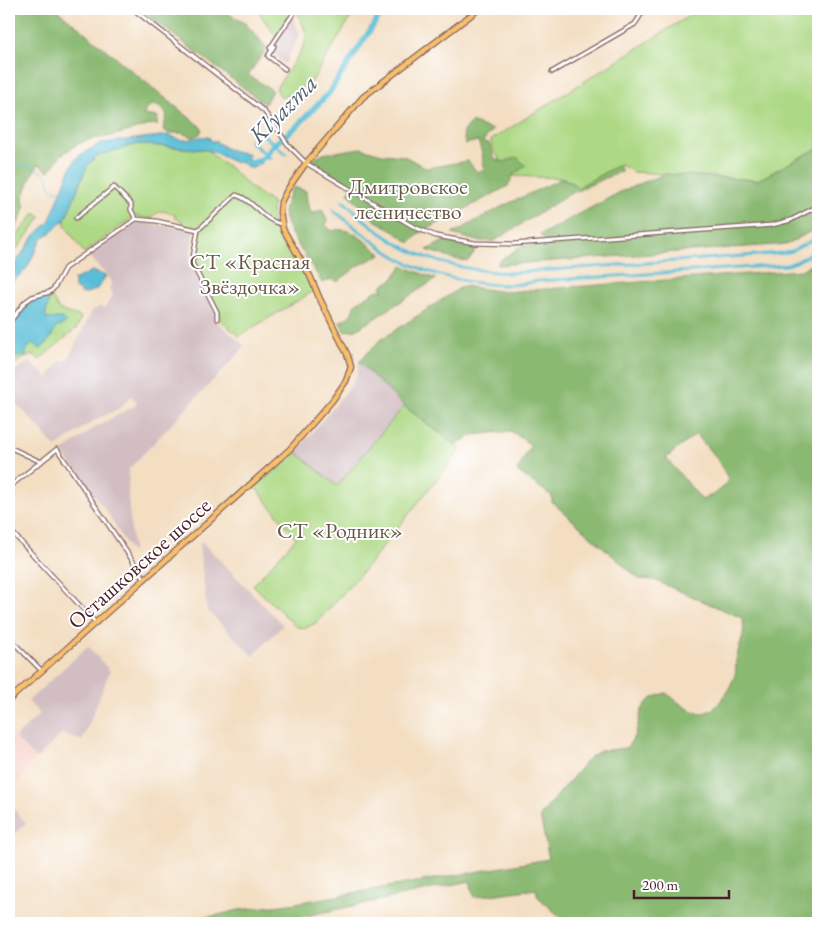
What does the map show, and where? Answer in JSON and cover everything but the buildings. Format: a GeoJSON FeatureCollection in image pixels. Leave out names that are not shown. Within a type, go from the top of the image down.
{"type":"FeatureCollection","features":[{"type":"Feature","properties":{"kind":"main road"},"geometry":{"type":"LineString","coordinates":[[281,224],[282,202],[287,190],[306,163],[362,97],[479,9]]}},
{"type":"Feature","properties":{"kind":"main road","name":"Осташковское шоссе"},"geometry":{"type":"LineString","coordinates":[[9,700],[290,449],[332,401],[346,381],[351,367],[348,356],[310,276],[281,224]]}},
{"type":"Feature","properties":{"kind":"street"},"geometry":{"type":"LineString","coordinates":[[133,9],[264,111],[289,146],[306,163],[414,227],[436,236],[485,244],[534,243],[772,225],[791,220],[818,206]]}},
{"type":"Feature","properties":{"kind":"street"},"geometry":{"type":"LineString","coordinates":[[552,72],[635,24],[642,13],[642,9]]}},
{"type":"Feature","properties":{"kind":"street"},"geometry":{"type":"LineString","coordinates":[[270,48],[293,14]]}},
{"type":"Feature","properties":{"kind":"street"},"geometry":{"type":"LineString","coordinates":[[274,46],[268,56],[285,69]]}},
{"type":"Feature","properties":{"kind":"street"},"geometry":{"type":"LineString","coordinates":[[76,218],[114,187],[130,204],[136,219]]}},
{"type":"Feature","properties":{"kind":"street"},"geometry":{"type":"LineString","coordinates":[[217,319],[217,312],[192,263],[198,230],[236,195],[244,197],[270,220],[281,224]]}},
{"type":"Feature","properties":{"kind":"street"},"geometry":{"type":"LineString","coordinates":[[9,323],[25,302],[32,297],[50,292],[66,268],[136,219],[156,221],[198,230]]}},
{"type":"Feature","properties":{"kind":"street"},"geometry":{"type":"LineString","coordinates":[[9,447],[41,462]]}},
{"type":"Feature","properties":{"kind":"street"},"geometry":{"type":"LineString","coordinates":[[9,487],[57,449],[145,579]]}},
{"type":"Feature","properties":{"kind":"street"},"geometry":{"type":"LineString","coordinates":[[9,528],[96,622]]}},
{"type":"Feature","properties":{"kind":"street"},"geometry":{"type":"LineString","coordinates":[[9,638],[42,671]]}},
{"type":"Feature","properties":{"kind":"shaded area"},"geometry":{"type":"Polygon","coordinates":[[[292,17],[300,34],[285,64],[270,51],[292,17]]]}},
{"type":"Feature","properties":{"kind":"shaded area"},"geometry":{"type":"Polygon","coordinates":[[[136,222],[194,230],[189,265],[193,267],[215,311],[215,320],[244,345],[240,352],[129,469],[128,497],[133,551],[131,552],[107,512],[62,452],[94,428],[136,405],[137,402],[131,396],[120,408],[95,420],[55,447],[9,396],[9,373],[30,362],[48,378],[61,360],[67,361],[92,311],[99,307],[105,307],[113,295],[109,289],[112,281],[89,256],[136,222]]]}},
{"type":"Feature","properties":{"kind":"shaded area"},"geometry":{"type":"Polygon","coordinates":[[[359,362],[404,406],[337,486],[296,452],[352,385],[357,374],[359,362]]]}},
{"type":"Feature","properties":{"kind":"shaded area"},"geometry":{"type":"Polygon","coordinates":[[[202,542],[283,625],[253,656],[207,610],[199,545],[202,542]]]}},
{"type":"Feature","properties":{"kind":"shaded area"},"geometry":{"type":"Polygon","coordinates":[[[88,646],[110,671],[82,741],[66,736],[63,733],[36,759],[15,737],[40,714],[28,701],[88,646]]]}},
{"type":"Feature","properties":{"kind":"shaded area"},"geometry":{"type":"Polygon","coordinates":[[[9,731],[36,759],[9,793],[9,731]]]}},
{"type":"Feature","properties":{"kind":"shaded area"},"geometry":{"type":"Polygon","coordinates":[[[9,804],[26,823],[9,839],[9,804]]]}},
{"type":"Feature","properties":{"kind":"green space"},"geometry":{"type":"Polygon","coordinates":[[[9,9],[56,9],[202,128],[200,134],[193,137],[181,133],[168,133],[163,129],[167,115],[160,106],[150,105],[143,115],[158,117],[157,126],[154,124],[108,137],[91,139],[78,144],[61,155],[49,172],[39,164],[32,174],[23,198],[25,208],[9,242],[9,9]]]}},
{"type":"Feature","properties":{"kind":"green space"},"geometry":{"type":"Polygon","coordinates":[[[139,9],[220,9],[246,24],[267,48],[248,75],[272,90],[265,104],[139,9]]]}},
{"type":"Feature","properties":{"kind":"green space"},"geometry":{"type":"Polygon","coordinates":[[[257,9],[282,9],[288,16],[276,37],[257,9]]]}},
{"type":"Feature","properties":{"kind":"green space"},"geometry":{"type":"Polygon","coordinates":[[[302,9],[356,9],[312,81],[291,95],[281,97],[276,88],[305,42],[305,31],[298,14],[302,9]]]}},
{"type":"Feature","properties":{"kind":"green space"},"geometry":{"type":"Polygon","coordinates":[[[700,9],[807,9],[812,20],[815,22],[818,20],[818,148],[758,180],[633,172],[620,164],[579,187],[563,178],[512,176],[493,150],[491,140],[700,9]]]}},
{"type":"Feature","properties":{"kind":"green space","name":"Дмитровское лесничество"},"geometry":{"type":"Polygon","coordinates":[[[471,122],[493,130],[482,142],[489,143],[495,159],[504,162],[517,157],[526,166],[514,174],[508,186],[420,233],[410,243],[388,227],[374,220],[348,193],[352,187],[312,160],[323,154],[361,148],[382,154],[404,156],[426,168],[468,161],[477,172],[484,170],[478,141],[465,144],[463,131],[471,122]]]}},
{"type":"Feature","properties":{"kind":"green space","name":"СТ «Красная Звёздочка»"},"geometry":{"type":"Polygon","coordinates":[[[137,144],[209,150],[211,154],[230,168],[251,188],[272,203],[273,227],[307,276],[314,291],[239,336],[219,319],[219,310],[195,265],[199,234],[203,227],[201,224],[197,227],[182,226],[182,221],[175,218],[175,215],[164,212],[157,213],[151,219],[135,216],[84,253],[65,225],[65,220],[87,166],[97,156],[137,144]]]}},
{"type":"Feature","properties":{"kind":"green space"},"geometry":{"type":"Polygon","coordinates":[[[818,148],[818,227],[788,244],[498,265],[498,262],[521,246],[548,244],[540,235],[624,190],[665,174],[758,180],[818,148]]]}},
{"type":"Feature","properties":{"kind":"green space"},"geometry":{"type":"Polygon","coordinates":[[[620,164],[621,171],[568,195],[494,241],[477,241],[452,234],[503,206],[563,178],[579,187],[620,164]]]}},
{"type":"Feature","properties":{"kind":"green space"},"geometry":{"type":"Polygon","coordinates":[[[293,187],[306,191],[307,202],[312,214],[322,209],[328,222],[325,225],[332,231],[345,230],[352,233],[381,254],[358,266],[337,282],[332,279],[322,283],[285,220],[285,206],[293,187]]]}},
{"type":"Feature","properties":{"kind":"green space"},"geometry":{"type":"Polygon","coordinates":[[[35,213],[41,217],[9,260],[9,244],[35,213]]]}},
{"type":"Feature","properties":{"kind":"green space"},"geometry":{"type":"Polygon","coordinates":[[[446,240],[477,248],[468,261],[454,259],[427,250],[446,240]]]}},
{"type":"Feature","properties":{"kind":"green space"},"geometry":{"type":"Polygon","coordinates":[[[818,261],[818,923],[567,923],[538,897],[536,889],[474,897],[470,881],[273,923],[174,923],[190,918],[290,904],[549,859],[540,816],[590,757],[600,751],[626,748],[636,732],[643,709],[647,702],[655,697],[666,693],[691,710],[700,713],[706,712],[717,705],[722,699],[735,675],[736,660],[744,629],[742,618],[654,580],[639,579],[552,502],[552,496],[517,471],[531,445],[511,431],[472,435],[455,445],[404,406],[359,362],[379,341],[463,286],[505,292],[801,270],[818,261]],[[696,434],[666,458],[702,500],[718,492],[728,478],[717,459],[696,434]]]}},
{"type":"Feature","properties":{"kind":"green space"},"geometry":{"type":"Polygon","coordinates":[[[402,266],[436,279],[356,330],[344,331],[340,322],[351,315],[355,304],[377,290],[383,291],[381,286],[393,279],[402,266]]]}},
{"type":"Feature","properties":{"kind":"green space"},"geometry":{"type":"Polygon","coordinates":[[[50,294],[59,310],[81,317],[77,328],[39,360],[34,355],[28,356],[9,367],[9,324],[27,302],[37,296],[50,294]]]}},
{"type":"Feature","properties":{"kind":"green space","name":"СТ «Родник»"},"geometry":{"type":"Polygon","coordinates":[[[404,406],[461,449],[365,569],[317,622],[306,628],[297,627],[253,585],[296,538],[255,487],[296,452],[337,486],[404,406]]]}},
{"type":"Feature","properties":{"kind":"water"},"geometry":{"type":"Polygon","coordinates":[[[169,135],[182,140],[209,137],[211,141],[215,141],[227,149],[248,154],[248,159],[251,161],[259,159],[261,163],[251,169],[239,161],[236,163],[209,150],[137,144],[97,156],[87,166],[65,220],[42,238],[27,268],[9,286],[9,272],[35,235],[49,222],[71,167],[78,156],[101,143],[169,135]]]}},
{"type":"Feature","properties":{"kind":"water"},"geometry":{"type":"Polygon","coordinates":[[[92,271],[106,276],[96,290],[83,294],[74,287],[74,280],[92,271]]]}},
{"type":"Feature","properties":{"kind":"water"},"geometry":{"type":"Polygon","coordinates":[[[45,297],[49,300],[46,319],[63,318],[66,321],[62,326],[57,326],[50,339],[41,349],[32,343],[26,351],[26,356],[15,357],[9,364],[9,327],[33,301],[45,297]]]}},
{"type":"Feature","properties":{"kind":"waterway","name":"Klyazma"},"geometry":{"type":"LineString","coordinates":[[254,161],[266,156],[272,146],[297,126],[329,93],[384,9]]}},
{"type":"Feature","properties":{"kind":"waterway","name":"Klyazma"},"geometry":{"type":"LineString","coordinates":[[260,132],[286,154]]}},
{"type":"Feature","properties":{"kind":"waterway"},"geometry":{"type":"LineString","coordinates":[[250,141],[271,159]]}},
{"type":"Feature","properties":{"kind":"waterway"},"geometry":{"type":"LineString","coordinates":[[9,168],[20,165],[33,167],[47,175],[51,189],[56,191],[63,189]]}},
{"type":"Feature","properties":{"kind":"waterway"},"geometry":{"type":"LineString","coordinates":[[343,201],[376,229],[411,251],[458,266],[509,273],[784,253],[792,251],[818,237]]}},
{"type":"Feature","properties":{"kind":"waterway"},"geometry":{"type":"LineString","coordinates":[[333,210],[381,247],[410,264],[451,278],[494,285],[787,265],[818,250]]}}]}
